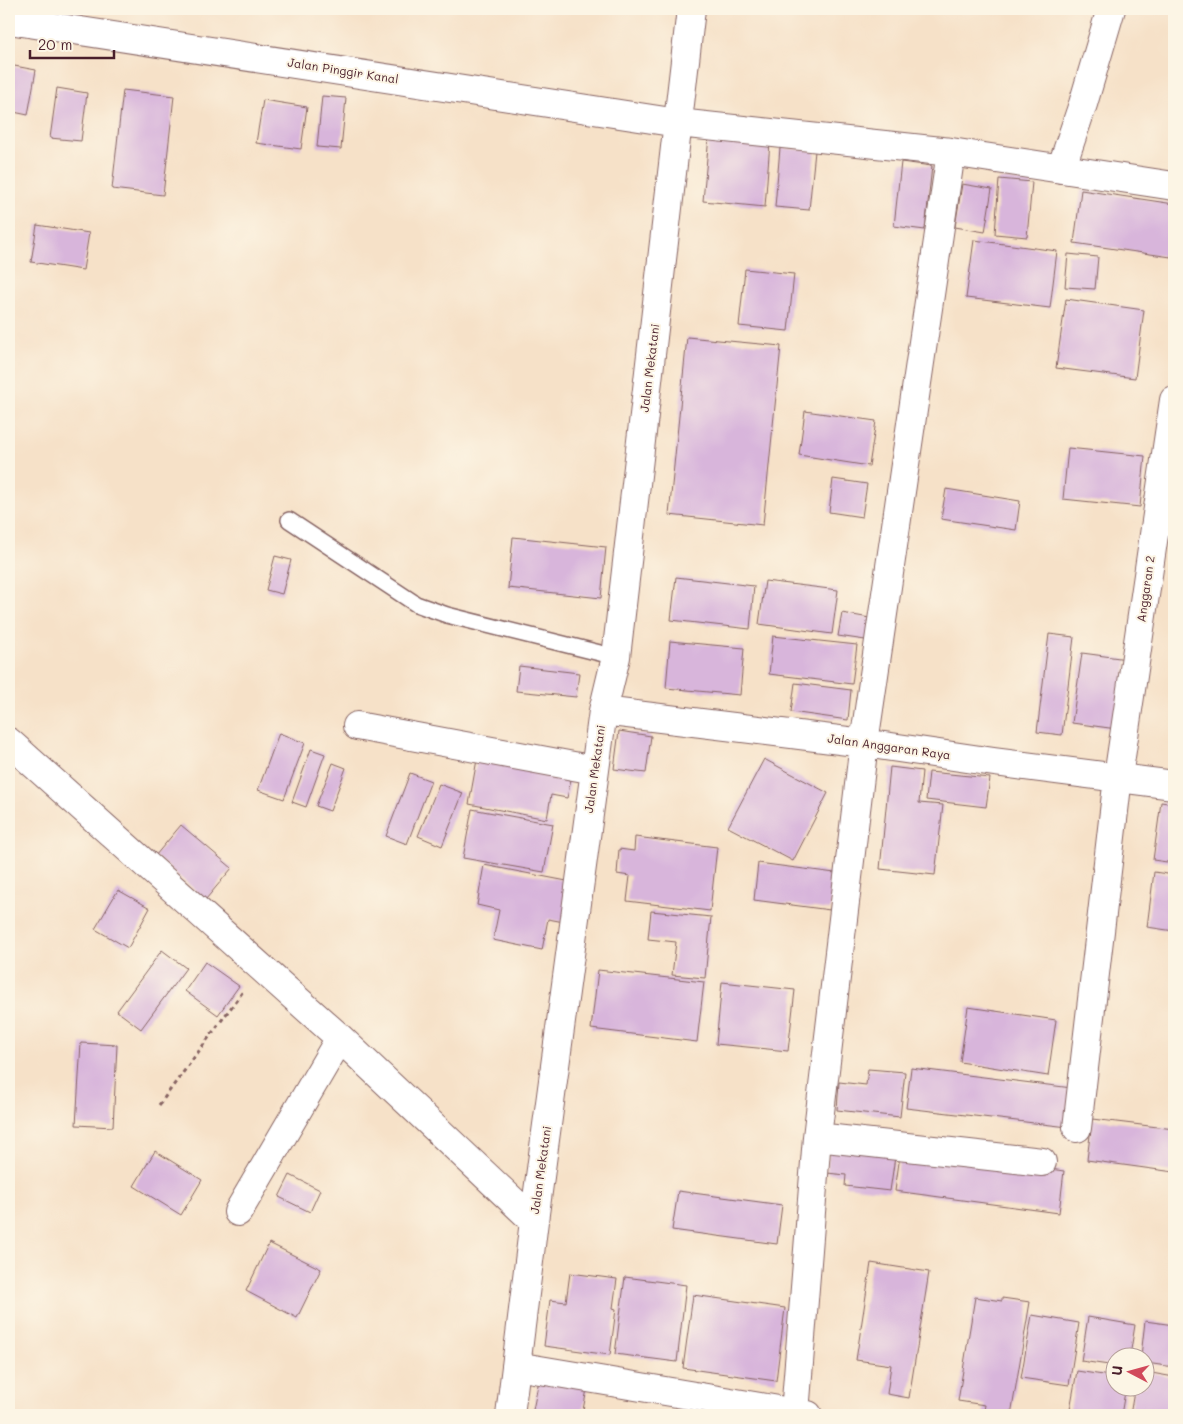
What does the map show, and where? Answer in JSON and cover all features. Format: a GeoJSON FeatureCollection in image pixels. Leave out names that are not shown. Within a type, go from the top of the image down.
{"type":"FeatureCollection","features":[{"type":"Feature","properties":{"kind":"street","name":"Jalan Mekatani"},"geometry":{"type":"LineString","coordinates":[[510,1415],[534,1221],[603,711],[616,657],[691,9]]}},
{"type":"Feature","properties":{"kind":"street"},"geometry":{"type":"LineString","coordinates":[[1062,169],[1111,9]]}},
{"type":"Feature","properties":{"kind":"street","name":"Jalan Pinggir Kanal"},"geometry":{"type":"LineString","coordinates":[[9,20],[678,123],[951,152],[1174,186]]}},
{"type":"Feature","properties":{"kind":"street"},"geometry":{"type":"LineString","coordinates":[[516,1366],[802,1414],[817,1137],[864,743],[951,152]]}},
{"type":"Feature","properties":{"kind":"street","name":"Anggaran 2"},"geometry":{"type":"LineString","coordinates":[[1077,1128],[1118,777],[1174,400]]}},
{"type":"Feature","properties":{"kind":"street","name":"Jalan Anggaran Raya"},"geometry":{"type":"LineString","coordinates":[[603,711],[864,743],[1174,785]]}},
{"type":"Feature","properties":{"kind":"street"},"geometry":{"type":"LineString","coordinates":[[357,726],[595,770]]}},
{"type":"Feature","properties":{"kind":"street"},"geometry":{"type":"LineString","coordinates":[[9,742],[340,1038],[534,1221]]}},
{"type":"Feature","properties":{"kind":"street"},"geometry":{"type":"LineString","coordinates":[[238,1212],[340,1038]]}},
{"type":"Feature","properties":{"kind":"street"},"geometry":{"type":"LineString","coordinates":[[817,1137],[1042,1162]]}},
{"type":"Feature","properties":{"kind":"lane"},"geometry":{"type":"LineString","coordinates":[[289,520],[416,604],[448,615],[616,657]]}},
{"type":"Feature","properties":{"kind":"path"},"geometry":{"type":"LineString","coordinates":[[159,1105],[260,967]]}},
{"type":"Feature","properties":{"kind":"building"},"geometry":{"type":"Polygon","coordinates":[[[9,65],[36,70],[28,115],[9,111],[9,65]]]}},
{"type":"Feature","properties":{"kind":"building"},"geometry":{"type":"Polygon","coordinates":[[[57,88],[87,93],[81,141],[50,138],[57,88]]]}},
{"type":"Feature","properties":{"kind":"building"},"geometry":{"type":"Polygon","coordinates":[[[123,90],[174,96],[163,195],[112,189],[123,90]]]}},
{"type":"Feature","properties":{"kind":"building"},"geometry":{"type":"Polygon","coordinates":[[[322,96],[346,98],[341,149],[317,147],[322,96]]]}},
{"type":"Feature","properties":{"kind":"building"},"geometry":{"type":"Polygon","coordinates":[[[263,100],[307,107],[301,149],[256,143],[263,100]]]}},
{"type":"Feature","properties":{"kind":"building"},"geometry":{"type":"Polygon","coordinates":[[[709,136],[770,142],[765,207],[703,201],[709,136]]]}},
{"type":"Feature","properties":{"kind":"building"},"geometry":{"type":"Polygon","coordinates":[[[780,148],[815,151],[809,210],[775,207],[780,148]]]}},
{"type":"Feature","properties":{"kind":"building"},"geometry":{"type":"Polygon","coordinates":[[[901,162],[932,166],[925,230],[894,226],[901,162]]]}},
{"type":"Feature","properties":{"kind":"building"},"geometry":{"type":"Polygon","coordinates":[[[999,179],[1032,182],[1027,237],[995,234],[999,179]]]}},
{"type":"Feature","properties":{"kind":"building"},"geometry":{"type":"Polygon","coordinates":[[[962,184],[992,189],[985,232],[955,227],[962,184]]]}},
{"type":"Feature","properties":{"kind":"building"},"geometry":{"type":"Polygon","coordinates":[[[1081,190],[1174,204],[1174,234],[1171,257],[1074,243],[1081,190]]]}},
{"type":"Feature","properties":{"kind":"building"},"geometry":{"type":"Polygon","coordinates":[[[37,225],[89,233],[83,270],[31,262],[37,225]]]}},
{"type":"Feature","properties":{"kind":"building"},"geometry":{"type":"Polygon","coordinates":[[[974,240],[1057,251],[1050,308],[966,298],[974,240]]]}},
{"type":"Feature","properties":{"kind":"building"},"geometry":{"type":"Polygon","coordinates":[[[1068,254],[1098,257],[1095,289],[1065,287],[1068,254]]]}},
{"type":"Feature","properties":{"kind":"building"},"geometry":{"type":"Polygon","coordinates":[[[745,269],[794,274],[788,331],[739,326],[745,269]]]}},
{"type":"Feature","properties":{"kind":"building"},"geometry":{"type":"Polygon","coordinates":[[[1066,299],[1144,310],[1135,378],[1056,368],[1066,299]]]}},
{"type":"Feature","properties":{"kind":"building"},"geometry":{"type":"Polygon","coordinates":[[[687,337],[781,346],[763,525],[669,515],[687,337]]]}},
{"type":"Feature","properties":{"kind":"building"},"geometry":{"type":"Polygon","coordinates":[[[805,411],[876,421],[869,466],[799,455],[805,411]]]}},
{"type":"Feature","properties":{"kind":"building"},"geometry":{"type":"Polygon","coordinates":[[[1068,448],[1145,456],[1140,507],[1063,499],[1068,448]]]}},
{"type":"Feature","properties":{"kind":"building"},"geometry":{"type":"Polygon","coordinates":[[[833,479],[867,484],[862,517],[829,512],[833,479]]]}},
{"type":"Feature","properties":{"kind":"building"},"geometry":{"type":"Polygon","coordinates":[[[946,489],[1020,501],[1016,530],[941,519],[946,489]]]}},
{"type":"Feature","properties":{"kind":"building"},"geometry":{"type":"Polygon","coordinates":[[[513,537],[606,547],[601,598],[508,588],[513,537]]]}},
{"type":"Feature","properties":{"kind":"building"},"geometry":{"type":"Polygon","coordinates":[[[275,556],[291,560],[282,594],[266,590],[275,556]]]}},
{"type":"Feature","properties":{"kind":"building"},"geometry":{"type":"Polygon","coordinates":[[[676,577],[754,586],[750,629],[671,620],[676,577]]]}},
{"type":"Feature","properties":{"kind":"building"},"geometry":{"type":"Polygon","coordinates":[[[765,581],[838,590],[832,634],[759,624],[765,581]]]}},
{"type":"Feature","properties":{"kind":"building"},"geometry":{"type":"Polygon","coordinates":[[[842,613],[875,619],[872,641],[838,636],[842,613]]]}},
{"type":"Feature","properties":{"kind":"building"},"geometry":{"type":"Polygon","coordinates":[[[1049,634],[1074,637],[1062,735],[1037,732],[1049,634]]]}},
{"type":"Feature","properties":{"kind":"building"},"geometry":{"type":"Polygon","coordinates":[[[773,636],[857,645],[852,684],[769,674],[773,636]]]}},
{"type":"Feature","properties":{"kind":"building"},"geometry":{"type":"Polygon","coordinates":[[[670,641],[744,648],[740,695],[666,688],[670,641]]]}},
{"type":"Feature","properties":{"kind":"building"},"geometry":{"type":"Polygon","coordinates":[[[1082,653],[1127,659],[1117,729],[1072,723],[1082,653]]]}},
{"type":"Feature","properties":{"kind":"building"},"geometry":{"type":"Polygon","coordinates":[[[519,666],[579,673],[576,697],[516,691],[519,666]]]}},
{"type":"Feature","properties":{"kind":"building"},"geometry":{"type":"Polygon","coordinates":[[[795,683],[851,690],[848,720],[791,712],[795,683]]]}},
{"type":"Feature","properties":{"kind":"building"},"geometry":{"type":"Polygon","coordinates":[[[619,731],[651,736],[646,773],[614,769],[619,731]]]}},
{"type":"Feature","properties":{"kind":"building"},"geometry":{"type":"Polygon","coordinates":[[[279,733],[305,743],[284,799],[258,790],[279,733]]]}},
{"type":"Feature","properties":{"kind":"building"},"geometry":{"type":"Polygon","coordinates":[[[311,749],[325,754],[306,807],[292,802],[311,749]]]}},
{"type":"Feature","properties":{"kind":"building"},"geometry":{"type":"Polygon","coordinates":[[[478,754],[572,775],[567,798],[551,795],[547,819],[469,804],[478,754]]]}},
{"type":"Feature","properties":{"kind":"building"},"geometry":{"type":"Polygon","coordinates":[[[764,759],[828,793],[793,861],[728,827],[764,759]]]}},
{"type":"Feature","properties":{"kind":"building"},"geometry":{"type":"Polygon","coordinates":[[[333,763],[346,768],[330,811],[316,806],[333,763]]]}},
{"type":"Feature","properties":{"kind":"building"},"geometry":{"type":"Polygon","coordinates":[[[890,767],[922,771],[919,803],[943,805],[935,875],[880,869],[890,767]]]}},
{"type":"Feature","properties":{"kind":"building"},"geometry":{"type":"Polygon","coordinates":[[[929,772],[990,778],[986,807],[926,800],[929,772]]]}},
{"type":"Feature","properties":{"kind":"building"},"geometry":{"type":"Polygon","coordinates":[[[410,773],[431,781],[407,844],[386,836],[410,773]]]}},
{"type":"Feature","properties":{"kind":"building"},"geometry":{"type":"Polygon","coordinates":[[[439,784],[463,793],[442,846],[418,836],[439,784]]]}},
{"type":"Feature","properties":{"kind":"building"},"geometry":{"type":"Polygon","coordinates":[[[1161,802],[1174,804],[1174,863],[1153,860],[1161,802]]]}},
{"type":"Feature","properties":{"kind":"building"},"geometry":{"type":"Polygon","coordinates":[[[472,809],[553,824],[544,872],[463,858],[472,809]]]}},
{"type":"Feature","properties":{"kind":"building"},"geometry":{"type":"Polygon","coordinates":[[[181,825],[232,868],[206,899],[155,856],[181,825]]]}},
{"type":"Feature","properties":{"kind":"building"},"geometry":{"type":"Polygon","coordinates":[[[635,837],[717,847],[710,911],[627,901],[630,876],[617,874],[619,849],[634,851],[635,837]]]}},
{"type":"Feature","properties":{"kind":"building"},"geometry":{"type":"Polygon","coordinates":[[[758,863],[835,873],[830,910],[754,900],[758,863]]]}},
{"type":"Feature","properties":{"kind":"building"},"geometry":{"type":"Polygon","coordinates":[[[484,865],[572,882],[564,922],[548,919],[542,950],[493,940],[499,910],[477,905],[484,865]]]}},
{"type":"Feature","properties":{"kind":"building"},"geometry":{"type":"Polygon","coordinates":[[[1154,872],[1174,875],[1174,931],[1147,927],[1154,872]]]}},
{"type":"Feature","properties":{"kind":"building"},"geometry":{"type":"Polygon","coordinates":[[[118,890],[150,908],[128,948],[95,929],[118,890]]]}},
{"type":"Feature","properties":{"kind":"building"},"geometry":{"type":"Polygon","coordinates":[[[651,911],[711,917],[705,978],[672,975],[676,942],[648,939],[651,911]]]}},
{"type":"Feature","properties":{"kind":"building"},"geometry":{"type":"Polygon","coordinates":[[[162,950],[186,968],[141,1029],[117,1011],[162,950]]]}},
{"type":"Feature","properties":{"kind":"building"},"geometry":{"type":"Polygon","coordinates":[[[205,962],[239,986],[218,1015],[185,991],[205,962]]]}},
{"type":"Feature","properties":{"kind":"building"},"geometry":{"type":"Polygon","coordinates":[[[598,970],[704,982],[697,1042],[591,1029],[598,970]]]}},
{"type":"Feature","properties":{"kind":"building"},"geometry":{"type":"Polygon","coordinates":[[[722,982],[795,990],[788,1051],[716,1044],[722,982]]]}},
{"type":"Feature","properties":{"kind":"building"},"geometry":{"type":"Polygon","coordinates":[[[968,1007],[1056,1020],[1048,1076],[960,1062],[968,1007]]]}},
{"type":"Feature","properties":{"kind":"building"},"geometry":{"type":"Polygon","coordinates":[[[81,1043],[117,1045],[113,1127],[76,1125],[81,1043]]]}},
{"type":"Feature","properties":{"kind":"building"},"geometry":{"type":"Polygon","coordinates":[[[911,1068],[1072,1088],[1068,1127],[906,1108],[911,1068]]]}},
{"type":"Feature","properties":{"kind":"building"},"geometry":{"type":"Polygon","coordinates":[[[868,1069],[905,1072],[900,1117],[837,1110],[839,1082],[866,1085],[868,1069]]]}},
{"type":"Feature","properties":{"kind":"building"},"geometry":{"type":"Polygon","coordinates":[[[1092,1119],[1174,1129],[1174,1172],[1087,1160],[1092,1119]]]}},
{"type":"Feature","properties":{"kind":"building"},"geometry":{"type":"Polygon","coordinates":[[[830,1142],[896,1150],[890,1191],[845,1186],[846,1175],[827,1173],[830,1142]]]}},
{"type":"Feature","properties":{"kind":"building"},"geometry":{"type":"Polygon","coordinates":[[[901,1148],[1064,1171],[1059,1213],[895,1191],[901,1148]]]}},
{"type":"Feature","properties":{"kind":"building"},"geometry":{"type":"Polygon","coordinates":[[[155,1151],[202,1180],[181,1215],[134,1186],[155,1151]]]}},
{"type":"Feature","properties":{"kind":"building"},"geometry":{"type":"Polygon","coordinates":[[[290,1175],[320,1190],[310,1212],[279,1197],[290,1175]]]}},
{"type":"Feature","properties":{"kind":"building"},"geometry":{"type":"Polygon","coordinates":[[[678,1191],[782,1205],[777,1244],[672,1230],[678,1191]]]}},
{"type":"Feature","properties":{"kind":"building"},"geometry":{"type":"Polygon","coordinates":[[[269,1243],[321,1269],[297,1318],[246,1291],[269,1243]]]}},
{"type":"Feature","properties":{"kind":"building"},"geometry":{"type":"Polygon","coordinates":[[[871,1263],[929,1272],[909,1398],[887,1394],[891,1365],[856,1360],[871,1263]]]}},
{"type":"Feature","properties":{"kind":"building"},"geometry":{"type":"Polygon","coordinates":[[[570,1273],[617,1279],[613,1308],[616,1309],[610,1355],[544,1346],[550,1300],[566,1302],[570,1273]]]}},
{"type":"Feature","properties":{"kind":"building"},"geometry":{"type":"Polygon","coordinates":[[[625,1277],[686,1285],[677,1362],[615,1354],[625,1277]]]}},
{"type":"Feature","properties":{"kind":"building"},"geometry":{"type":"Polygon","coordinates":[[[693,1295],[785,1308],[776,1381],[683,1368],[693,1295]]]}},
{"type":"Feature","properties":{"kind":"building"},"geometry":{"type":"Polygon","coordinates":[[[975,1297],[1002,1301],[1002,1298],[1030,1302],[1011,1415],[983,1415],[985,1405],[958,1401],[975,1297]]]}},
{"type":"Feature","properties":{"kind":"building"},"geometry":{"type":"Polygon","coordinates":[[[1032,1315],[1079,1323],[1069,1385],[1021,1378],[1032,1315]]]}},
{"type":"Feature","properties":{"kind":"building"},"geometry":{"type":"Polygon","coordinates":[[[1088,1317],[1135,1325],[1132,1346],[1106,1346],[1106,1365],[1081,1361],[1088,1317]]]}},
{"type":"Feature","properties":{"kind":"building"},"geometry":{"type":"Polygon","coordinates":[[[1145,1321],[1174,1325],[1174,1367],[1156,1364],[1156,1346],[1142,1346],[1145,1321]]]}},
{"type":"Feature","properties":{"kind":"building"},"geometry":{"type":"Polygon","coordinates":[[[1077,1371],[1106,1375],[1106,1396],[1124,1396],[1121,1415],[1069,1415],[1077,1371]]]}},
{"type":"Feature","properties":{"kind":"building"},"geometry":{"type":"Polygon","coordinates":[[[1156,1374],[1174,1377],[1174,1415],[1130,1415],[1133,1396],[1156,1396],[1156,1374]]]}},
{"type":"Feature","properties":{"kind":"building"},"geometry":{"type":"Polygon","coordinates":[[[540,1375],[588,1384],[582,1415],[532,1415],[540,1375]]]}}]}
